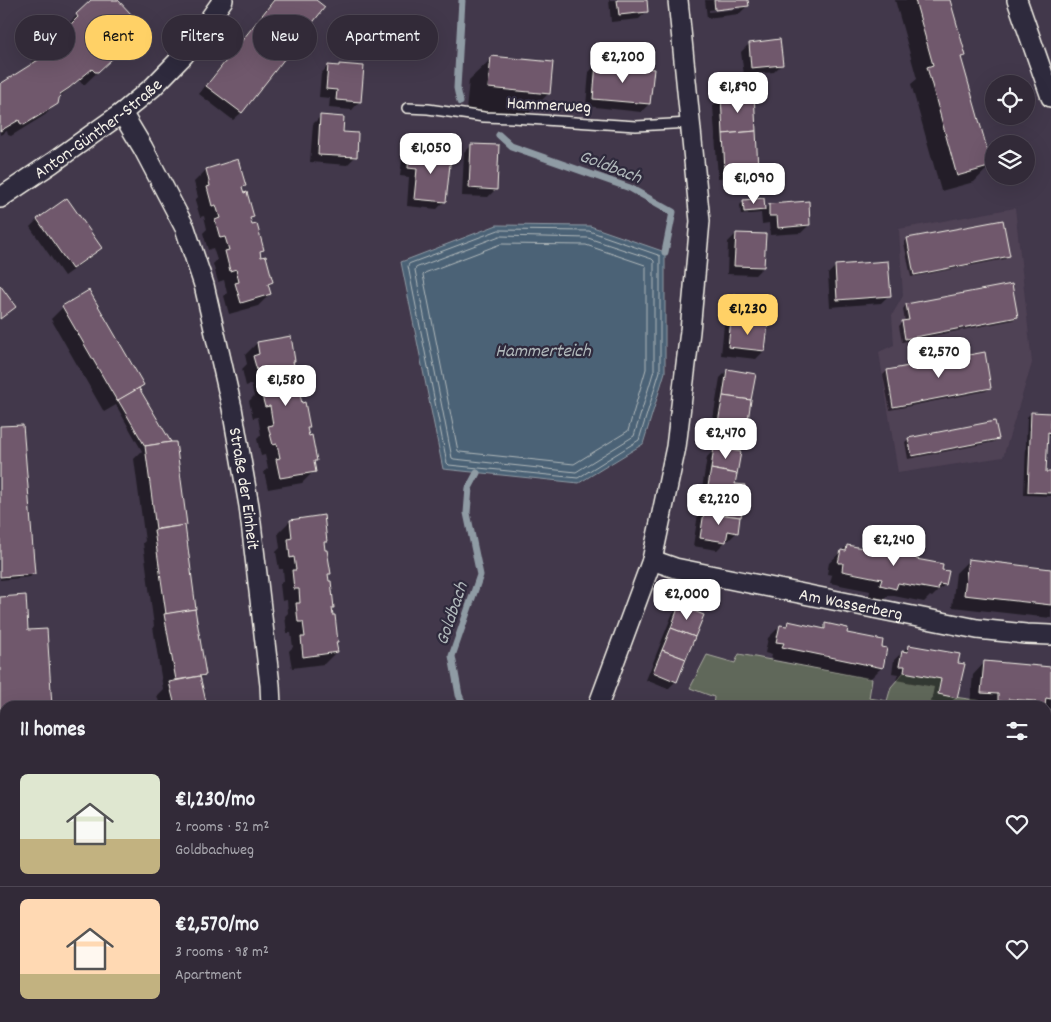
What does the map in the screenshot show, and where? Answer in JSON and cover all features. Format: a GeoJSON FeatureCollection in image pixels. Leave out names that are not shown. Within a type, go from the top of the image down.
{"type":"FeatureCollection","features":[{"type":"Feature","properties":{"kind":"street","name":"Anton-Günther-Straße"},"geometry":{"type":"LineString","coordinates":[[0,198],[52,164],[122,113],[153,87],[184,55],[224,0]]}},
{"type":"Feature","properties":{"kind":"street"},"geometry":{"type":"LineString","coordinates":[[600,701],[652,560],[676,447],[690,331],[700,221],[678,0]]}},
{"type":"Feature","properties":{"kind":"street"},"geometry":{"type":"LineString","coordinates":[[1017,0],[1051,97]]}},
{"type":"Feature","properties":{"kind":"street","name":"Straße der Einheit"},"geometry":{"type":"LineString","coordinates":[[122,113],[143,148],[185,228],[204,285],[232,408],[249,506],[271,701]]}},
{"type":"Feature","properties":{"kind":"street","name":"Am Wasserberg"},"geometry":{"type":"LineString","coordinates":[[652,560],[675,568],[977,629],[1051,635]]}},
{"type":"Feature","properties":{"kind":"lane","name":"Hammerweg"},"geometry":{"type":"LineString","coordinates":[[407,108],[484,117],[636,126],[690,123]]}},
{"type":"Feature","properties":{"kind":"shaded area"},"geometry":{"type":"Polygon","coordinates":[[[1015,208],[1032,363],[1003,457],[898,473],[879,352],[894,345],[892,315],[903,296],[899,229],[1015,208]]]}},
{"type":"Feature","properties":{"kind":"green space"},"geometry":{"type":"Polygon","coordinates":[[[739,654],[872,679],[869,698],[887,701],[714,701],[714,697],[690,688],[707,655],[735,663],[739,654]]]}},
{"type":"Feature","properties":{"kind":"green space"},"geometry":{"type":"Polygon","coordinates":[[[904,672],[941,679],[939,694],[986,701],[887,701],[891,687],[904,672]]]}},
{"type":"Feature","properties":{"kind":"water","name":"Hammerteich"},"geometry":{"type":"Polygon","coordinates":[[[497,225],[590,226],[665,252],[665,372],[643,444],[579,483],[443,469],[401,262],[497,225]]]}},
{"type":"Feature","properties":{"kind":"building"},"geometry":{"type":"Polygon","coordinates":[[[91,0],[118,0],[132,15],[85,15],[85,60],[111,60],[98,72],[92,69],[60,94],[58,104],[24,125],[19,120],[0,131],[0,84],[38,60],[75,60],[75,20],[78,17],[76,14],[91,0]]]}},
{"type":"Feature","properties":{"kind":"building"},"geometry":{"type":"Polygon","coordinates":[[[274,0],[316,0],[325,7],[317,17],[317,15],[262,15],[274,0]]]}},
{"type":"Feature","properties":{"kind":"building"},"geometry":{"type":"Polygon","coordinates":[[[617,0],[647,0],[648,12],[619,15],[617,0]]]}},
{"type":"Feature","properties":{"kind":"building"},"geometry":{"type":"Polygon","coordinates":[[[714,0],[748,0],[749,6],[715,10],[714,0]]]}},
{"type":"Feature","properties":{"kind":"building"},"geometry":{"type":"Polygon","coordinates":[[[915,0],[950,0],[966,56],[961,57],[985,141],[985,168],[957,176],[927,67],[933,65],[915,0]]]}},
{"type":"Feature","properties":{"kind":"building"},"geometry":{"type":"Polygon","coordinates":[[[253,27],[253,60],[284,60],[242,113],[206,86],[227,60],[243,60],[243,39],[253,27]]]}},
{"type":"Feature","properties":{"kind":"building"},"geometry":{"type":"Polygon","coordinates":[[[780,39],[783,65],[751,68],[749,43],[780,39]]]}},
{"type":"Feature","properties":{"kind":"building"},"geometry":{"type":"Polygon","coordinates":[[[491,56],[553,62],[550,94],[488,88],[491,56]]]}},
{"type":"Feature","properties":{"kind":"building"},"geometry":{"type":"Polygon","coordinates":[[[596,63],[654,69],[650,104],[593,99],[596,63]]]}},
{"type":"Feature","properties":{"kind":"building"},"geometry":{"type":"Polygon","coordinates":[[[339,64],[364,66],[361,102],[336,100],[337,90],[326,89],[328,65],[339,66],[339,64]]]}},
{"type":"Feature","properties":{"kind":"building"},"geometry":{"type":"Polygon","coordinates":[[[754,94],[756,131],[723,134],[721,96],[754,94]]]}},
{"type":"Feature","properties":{"kind":"building"},"geometry":{"type":"Polygon","coordinates":[[[320,115],[344,117],[343,132],[358,133],[357,157],[318,155],[320,115]]]}},
{"type":"Feature","properties":{"kind":"building"},"geometry":{"type":"Polygon","coordinates":[[[756,131],[758,169],[725,171],[723,134],[756,131]]]}},
{"type":"Feature","properties":{"kind":"building"},"geometry":{"type":"Polygon","coordinates":[[[471,144],[499,145],[497,190],[469,188],[471,144]]]}},
{"type":"Feature","properties":{"kind":"building"},"geometry":{"type":"Polygon","coordinates":[[[409,151],[451,155],[446,202],[414,199],[417,169],[408,168],[409,151]]]}},
{"type":"Feature","properties":{"kind":"building"},"geometry":{"type":"Polygon","coordinates":[[[238,159],[246,186],[242,187],[244,193],[247,192],[254,217],[250,218],[252,225],[257,224],[264,250],[260,251],[261,257],[266,256],[273,282],[268,284],[271,294],[241,303],[235,283],[239,282],[236,269],[230,271],[225,251],[229,250],[225,237],[220,238],[215,220],[220,218],[216,205],[212,206],[207,187],[210,186],[206,169],[238,159]]]}},
{"type":"Feature","properties":{"kind":"building"},"geometry":{"type":"Polygon","coordinates":[[[67,198],[102,248],[72,269],[37,219],[67,198]]]}},
{"type":"Feature","properties":{"kind":"building"},"geometry":{"type":"Polygon","coordinates":[[[764,198],[765,210],[744,212],[743,200],[764,198]]]}},
{"type":"Feature","properties":{"kind":"building"},"geometry":{"type":"Polygon","coordinates":[[[809,201],[810,225],[778,228],[777,216],[769,216],[769,204],[809,201]]]}},
{"type":"Feature","properties":{"kind":"building"},"geometry":{"type":"Polygon","coordinates":[[[1003,220],[1010,256],[914,275],[907,238],[1003,220]]]}},
{"type":"Feature","properties":{"kind":"building"},"geometry":{"type":"Polygon","coordinates":[[[736,233],[766,234],[764,267],[734,266],[736,233]]]}},
{"type":"Feature","properties":{"kind":"building"},"geometry":{"type":"Polygon","coordinates":[[[888,261],[891,296],[837,300],[835,265],[888,261]]]}},
{"type":"Feature","properties":{"kind":"building"},"geometry":{"type":"Polygon","coordinates":[[[1012,284],[1018,317],[905,339],[902,321],[909,320],[906,304],[1012,284]]]}},
{"type":"Feature","properties":{"kind":"building"},"geometry":{"type":"Polygon","coordinates":[[[0,285],[16,307],[0,319],[0,285]]]}},
{"type":"Feature","properties":{"kind":"building"},"geometry":{"type":"Polygon","coordinates":[[[89,290],[144,385],[117,401],[62,306],[89,290]]]}},
{"type":"Feature","properties":{"kind":"building"},"geometry":{"type":"Polygon","coordinates":[[[733,294],[769,298],[766,324],[731,320],[733,294]]]}},
{"type":"Feature","properties":{"kind":"building"},"geometry":{"type":"Polygon","coordinates":[[[731,320],[768,324],[765,351],[728,347],[731,320]]]}},
{"type":"Feature","properties":{"kind":"building"},"geometry":{"type":"Polygon","coordinates":[[[291,336],[295,361],[293,361],[295,370],[298,370],[303,395],[300,395],[302,403],[305,402],[310,428],[307,428],[309,436],[312,435],[317,461],[314,461],[316,472],[280,478],[276,459],[280,458],[277,444],[273,445],[268,426],[273,425],[270,406],[265,407],[260,388],[266,387],[263,373],[258,374],[253,356],[259,354],[257,342],[291,336]]]}},
{"type":"Feature","properties":{"kind":"building"},"geometry":{"type":"Polygon","coordinates":[[[985,352],[991,388],[893,407],[887,370],[985,352]]]}},
{"type":"Feature","properties":{"kind":"building"},"geometry":{"type":"Polygon","coordinates":[[[727,369],[756,374],[751,400],[723,396],[727,369]]]}},
{"type":"Feature","properties":{"kind":"building"},"geometry":{"type":"Polygon","coordinates":[[[139,388],[171,442],[145,446],[118,400],[139,388]]]}},
{"type":"Feature","properties":{"kind":"building"},"geometry":{"type":"Polygon","coordinates":[[[723,396],[751,400],[747,427],[718,422],[723,396]]]}},
{"type":"Feature","properties":{"kind":"building"},"geometry":{"type":"Polygon","coordinates":[[[1031,412],[1051,413],[1051,433],[1048,432],[1046,472],[1051,472],[1051,493],[1028,492],[1031,412]]]}},
{"type":"Feature","properties":{"kind":"building"},"geometry":{"type":"Polygon","coordinates":[[[995,421],[999,439],[912,456],[908,438],[995,421]]]}},
{"type":"Feature","properties":{"kind":"building"},"geometry":{"type":"Polygon","coordinates":[[[23,425],[35,574],[0,577],[0,426],[23,425]]]}},
{"type":"Feature","properties":{"kind":"building"},"geometry":{"type":"Polygon","coordinates":[[[176,442],[187,525],[156,529],[145,446],[176,442]]]}},
{"type":"Feature","properties":{"kind":"building"},"geometry":{"type":"Polygon","coordinates":[[[714,447],[741,452],[737,474],[711,469],[714,447]]]}},
{"type":"Feature","properties":{"kind":"building"},"geometry":{"type":"Polygon","coordinates":[[[711,469],[737,474],[735,484],[745,485],[742,497],[707,492],[711,469]]]}},
{"type":"Feature","properties":{"kind":"building"},"geometry":{"type":"Polygon","coordinates":[[[707,492],[744,498],[741,517],[704,512],[707,492]]]}},
{"type":"Feature","properties":{"kind":"building"},"geometry":{"type":"Polygon","coordinates":[[[704,512],[740,517],[738,533],[728,531],[726,542],[700,538],[704,512]]]}},
{"type":"Feature","properties":{"kind":"building"},"geometry":{"type":"Polygon","coordinates":[[[324,515],[327,542],[324,542],[331,574],[328,574],[329,581],[331,581],[334,608],[332,608],[333,615],[335,615],[338,652],[303,657],[301,637],[305,637],[303,622],[298,622],[296,603],[300,603],[299,589],[294,589],[292,570],[296,570],[294,557],[290,558],[288,539],[292,538],[290,520],[324,515]]]}},
{"type":"Feature","properties":{"kind":"building"},"geometry":{"type":"Polygon","coordinates":[[[185,525],[196,609],[166,614],[154,530],[185,525]]]}},
{"type":"Feature","properties":{"kind":"building"},"geometry":{"type":"Polygon","coordinates":[[[896,544],[919,548],[916,559],[943,564],[942,570],[949,571],[946,585],[939,584],[938,590],[898,583],[896,589],[880,585],[882,579],[842,571],[843,563],[838,563],[841,550],[846,551],[847,545],[894,554],[896,544]]]}},
{"type":"Feature","properties":{"kind":"building"},"geometry":{"type":"Polygon","coordinates":[[[968,559],[1051,569],[1051,605],[964,595],[968,559]]]}},
{"type":"Feature","properties":{"kind":"building"},"geometry":{"type":"Polygon","coordinates":[[[26,595],[28,630],[47,629],[52,701],[0,701],[0,597],[26,595]]]}},
{"type":"Feature","properties":{"kind":"building"},"geometry":{"type":"Polygon","coordinates":[[[679,605],[704,615],[695,637],[671,628],[679,605]]]}},
{"type":"Feature","properties":{"kind":"building"},"geometry":{"type":"Polygon","coordinates":[[[195,609],[206,675],[176,680],[164,614],[195,609]]]}},
{"type":"Feature","properties":{"kind":"building"},"geometry":{"type":"Polygon","coordinates":[[[788,621],[825,629],[825,623],[848,628],[847,633],[883,640],[882,647],[887,648],[883,668],[782,647],[784,643],[776,642],[780,625],[787,626],[788,621]]]}},
{"type":"Feature","properties":{"kind":"building"},"geometry":{"type":"Polygon","coordinates":[[[671,628],[695,637],[686,659],[662,650],[671,628]]]}},
{"type":"Feature","properties":{"kind":"building"},"geometry":{"type":"Polygon","coordinates":[[[909,645],[960,654],[958,663],[965,664],[957,698],[938,694],[941,679],[904,672],[905,666],[899,666],[902,651],[908,652],[909,645]]]}},
{"type":"Feature","properties":{"kind":"building"},"geometry":{"type":"Polygon","coordinates":[[[662,650],[686,659],[677,682],[653,672],[662,650]]]}},
{"type":"Feature","properties":{"kind":"building"},"geometry":{"type":"Polygon","coordinates":[[[984,661],[1051,667],[1051,699],[1046,698],[1046,701],[1008,699],[1008,701],[998,701],[998,694],[981,693],[984,661]]]}},
{"type":"Feature","properties":{"kind":"building"},"geometry":{"type":"Polygon","coordinates":[[[200,676],[206,701],[174,701],[169,682],[200,676]]]}},
{"type":"Feature","properties":{"kind":"waterway","name":"Goldbach"},"geometry":{"type":"LineString","coordinates":[[460,102],[457,88],[462,0]]}},
{"type":"Feature","properties":{"kind":"waterway","name":"Goldbach"},"geometry":{"type":"LineString","coordinates":[[499,135],[511,146],[630,188],[673,212],[665,252]]}},
{"type":"Feature","properties":{"kind":"waterway","name":"Goldbach"},"geometry":{"type":"LineString","coordinates":[[462,701],[452,656],[480,575],[467,513],[469,488],[477,473]]}}]}
